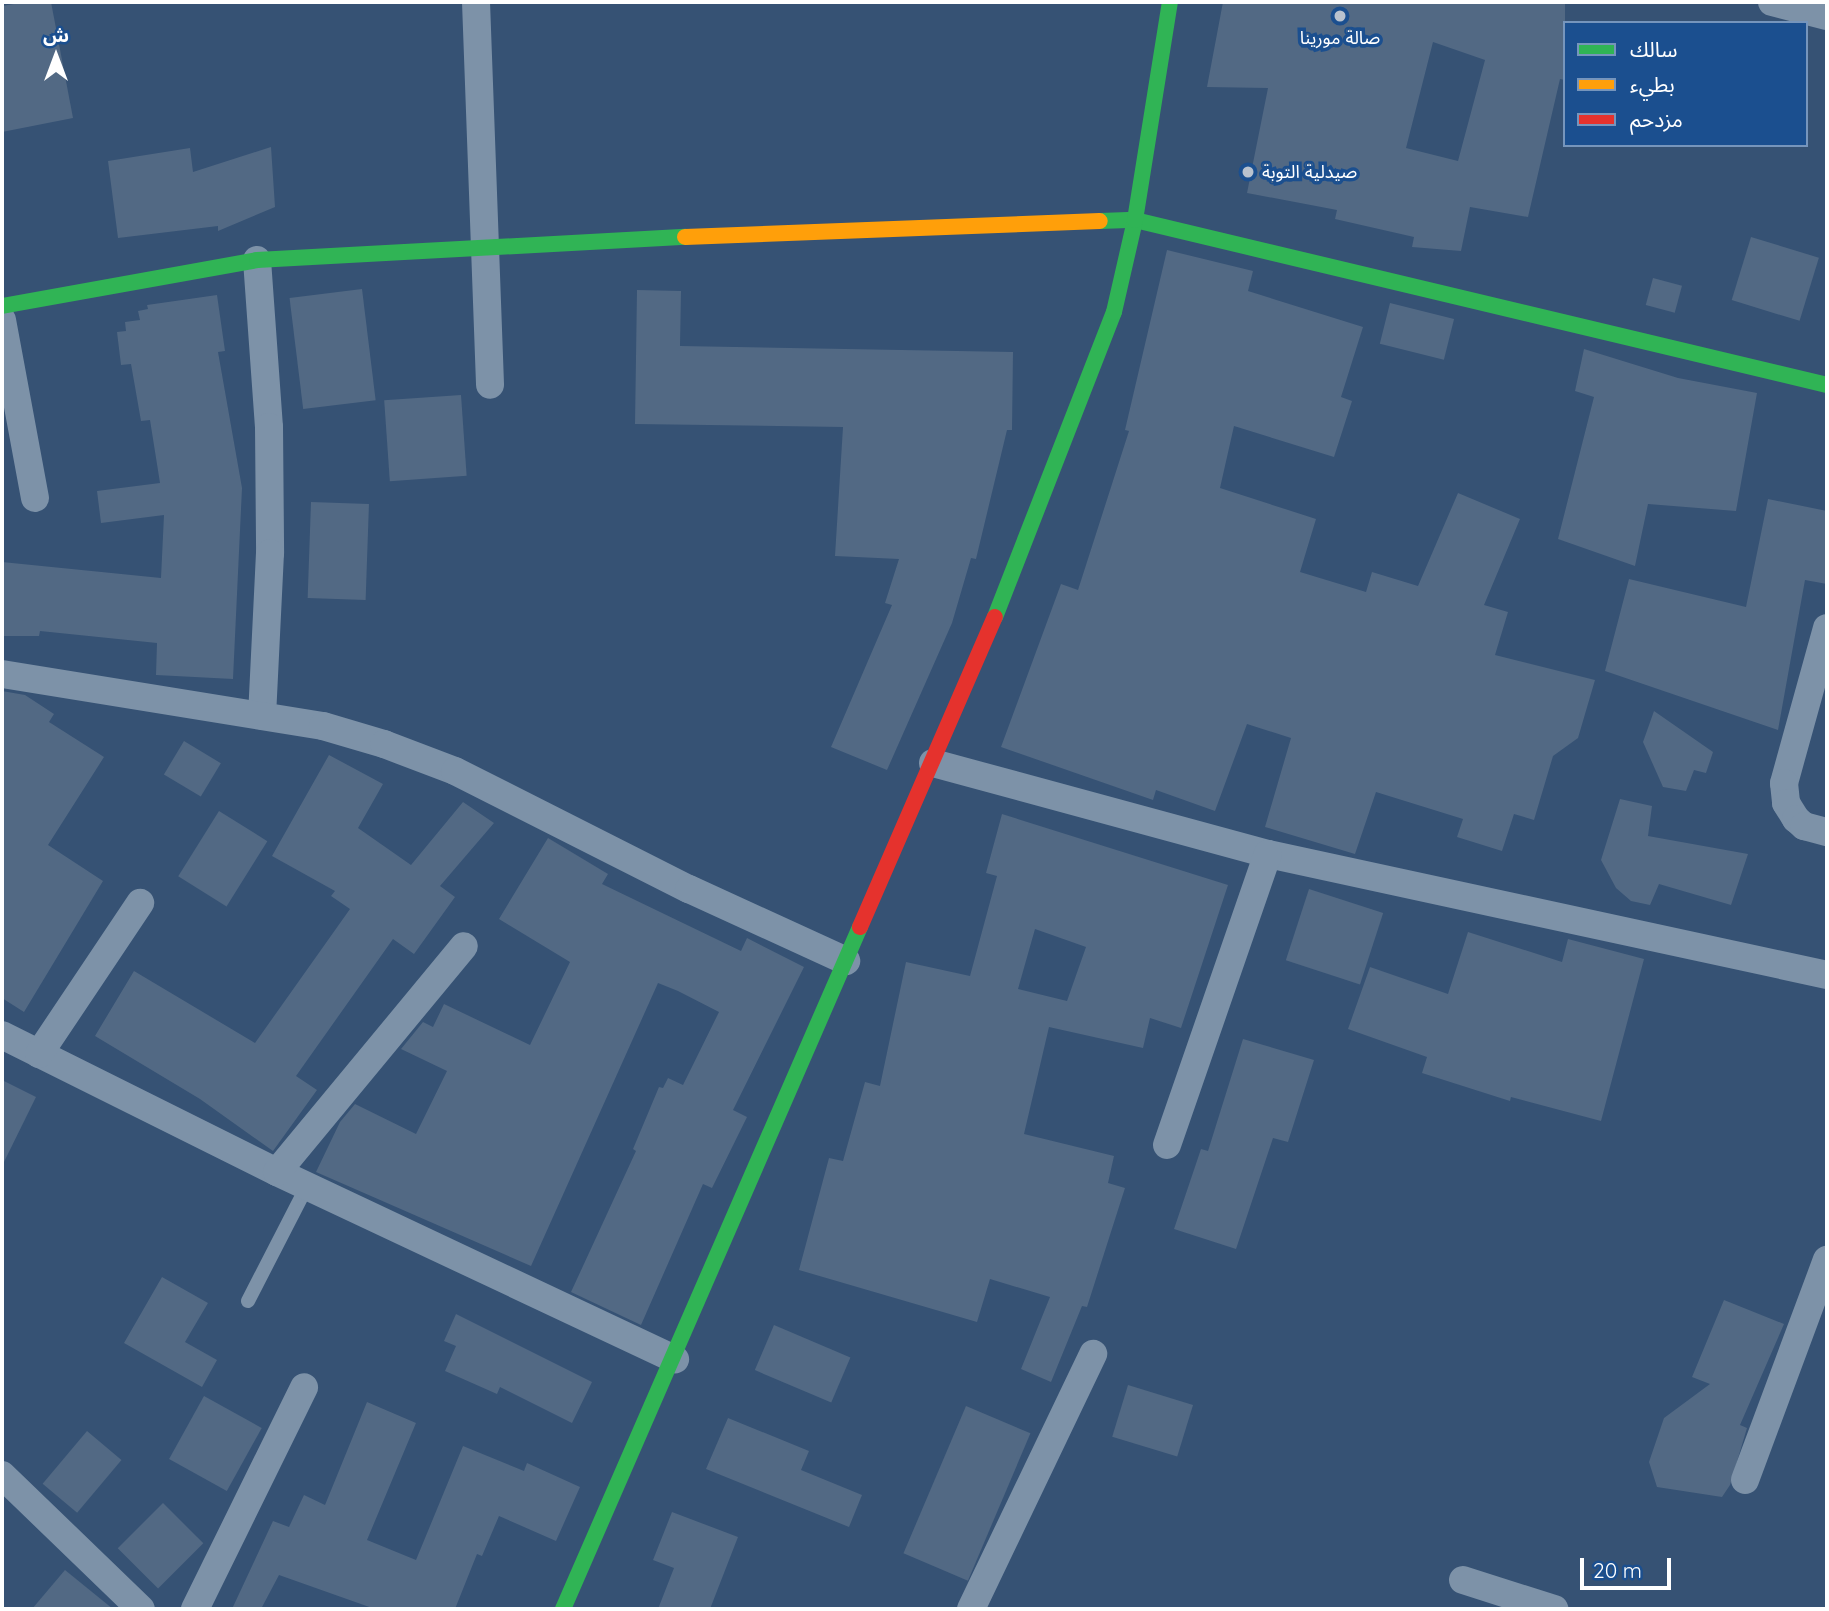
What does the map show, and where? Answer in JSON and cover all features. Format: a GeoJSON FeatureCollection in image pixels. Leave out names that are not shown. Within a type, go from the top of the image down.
{"type":"FeatureCollection","features":[{"type":"Feature","properties":{"kind":"street"},"geometry":{"type":"LineString","coordinates":[[476,2],[490,384]]}},
{"type":"Feature","properties":{"kind":"street"},"geometry":{"type":"LineString","coordinates":[[563,1609],[675,1359],[1008,588],[1114,312],[1135,220],[1170,2]]}},
{"type":"Feature","properties":{"kind":"street"},"geometry":{"type":"LineString","coordinates":[[1772,2],[1827,16]]}},
{"type":"Feature","properties":{"kind":"street"},"geometry":{"type":"LineString","coordinates":[[2,306],[257,260],[486,244],[1135,220],[1827,385]]}},
{"type":"Feature","properties":{"kind":"street"},"geometry":{"type":"LineString","coordinates":[[257,260],[270,483],[262,716]]}},
{"type":"Feature","properties":{"kind":"street"},"geometry":{"type":"LineString","coordinates":[[2,320],[35,498]]}},
{"type":"Feature","properties":{"kind":"street"},"geometry":{"type":"LineString","coordinates":[[1827,628],[1784,783],[1786,803],[1796,819],[1804,827],[1827,832]]}},
{"type":"Feature","properties":{"kind":"street"},"geometry":{"type":"LineString","coordinates":[[2,674],[323,726],[455,771],[690,889],[846,961]]}},
{"type":"Feature","properties":{"kind":"street"},"geometry":{"type":"LineString","coordinates":[[933,764],[1268,854],[1827,975]]}},
{"type":"Feature","properties":{"kind":"street"},"geometry":{"type":"LineString","coordinates":[[1167,1145],[1268,854]]}},
{"type":"Feature","properties":{"kind":"street"},"geometry":{"type":"LineString","coordinates":[[39,1054],[140,903]]}},
{"type":"Feature","properties":{"kind":"street"},"geometry":{"type":"LineString","coordinates":[[277,1172],[464,946]]}},
{"type":"Feature","properties":{"kind":"street"},"geometry":{"type":"LineString","coordinates":[[2,1035],[277,1172],[675,1359]]}},
{"type":"Feature","properties":{"kind":"street"},"geometry":{"type":"LineString","coordinates":[[1745,1480],[1827,1260]]}},
{"type":"Feature","properties":{"kind":"street"},"geometry":{"type":"LineString","coordinates":[[971,1609],[1093,1354]]}},
{"type":"Feature","properties":{"kind":"street"},"geometry":{"type":"LineString","coordinates":[[195,1609],[304,1387]]}},
{"type":"Feature","properties":{"kind":"street"},"geometry":{"type":"LineString","coordinates":[[2,1475],[141,1609]]}},
{"type":"Feature","properties":{"kind":"street"},"geometry":{"type":"LineString","coordinates":[[1463,1580],[1554,1609]]}},
{"type":"Feature","properties":{"kind":"lane"},"geometry":{"type":"LineString","coordinates":[[248,1301],[307,1186]]}},
{"type":"Feature","properties":{"kind":"building"},"geometry":{"type":"Polygon","coordinates":[[[25,2],[51,2],[73,118],[2,132],[2,6],[25,2]]]}},
{"type":"Feature","properties":{"kind":"building"},"geometry":{"type":"Polygon","coordinates":[[[1223,2],[1565,2],[1563,80],[1560,79],[1528,217],[1470,207],[1461,251],[1412,247],[1414,237],[1335,219],[1337,210],[1247,193],[1268,88],[1207,87],[1223,2]],[[1433,42],[1406,148],[1458,161],[1485,60],[1433,42]]]}},
{"type":"Feature","properties":{"kind":"building"},"geometry":{"type":"Polygon","coordinates":[[[271,147],[275,207],[218,231],[218,226],[118,238],[108,161],[190,148],[193,172],[271,147]]]}},
{"type":"Feature","properties":{"kind":"building"},"geometry":{"type":"Polygon","coordinates":[[[1751,237],[1819,258],[1800,321],[1732,300],[1751,237]]]}},
{"type":"Feature","properties":{"kind":"building"},"geometry":{"type":"Polygon","coordinates":[[[1167,250],[1253,271],[1248,291],[1363,327],[1341,397],[1352,401],[1334,457],[1234,426],[1220,488],[1316,519],[1300,572],[1366,592],[1372,572],[1418,586],[1458,493],[1520,519],[1484,605],[1508,612],[1495,655],[1595,680],[1578,738],[1553,756],[1534,820],[1514,814],[1502,851],[1457,837],[1463,819],[1376,792],[1355,854],[1265,827],[1291,738],[1247,724],[1215,811],[1156,790],[1153,800],[1001,747],[1061,584],[1078,590],[1129,431],[1125,430],[1167,250]]]}},
{"type":"Feature","properties":{"kind":"building"},"geometry":{"type":"Polygon","coordinates":[[[1653,278],[1682,286],[1675,313],[1646,305],[1653,278]]]}},
{"type":"Feature","properties":{"kind":"building"},"geometry":{"type":"Polygon","coordinates":[[[362,289],[376,400],[303,409],[290,298],[362,289]]]}},
{"type":"Feature","properties":{"kind":"building"},"geometry":{"type":"Polygon","coordinates":[[[637,290],[681,291],[680,346],[1013,352],[1012,430],[1007,430],[976,559],[971,558],[952,623],[887,770],[831,747],[892,605],[885,603],[899,559],[835,556],[843,427],[635,424],[637,290]]]}},
{"type":"Feature","properties":{"kind":"building"},"geometry":{"type":"Polygon","coordinates":[[[217,295],[225,351],[218,352],[242,488],[233,679],[156,675],[157,643],[40,631],[39,636],[2,636],[2,562],[161,578],[164,515],[101,523],[97,491],[160,483],[150,420],[141,421],[131,364],[121,365],[117,332],[126,331],[125,322],[140,320],[138,311],[148,309],[147,305],[217,295]]]}},
{"type":"Feature","properties":{"kind":"building"},"geometry":{"type":"Polygon","coordinates":[[[1390,303],[1454,319],[1444,360],[1380,344],[1390,303]]]}},
{"type":"Feature","properties":{"kind":"building"},"geometry":{"type":"Polygon","coordinates":[[[1584,349],[1678,378],[1757,393],[1736,511],[1648,504],[1635,566],[1558,539],[1594,397],[1575,391],[1584,349]]]}},
{"type":"Feature","properties":{"kind":"building"},"geometry":{"type":"Polygon","coordinates":[[[461,395],[467,476],[390,481],[384,400],[461,395]]]}},
{"type":"Feature","properties":{"kind":"building"},"geometry":{"type":"Polygon","coordinates":[[[1768,499],[1827,511],[1827,584],[1805,580],[1778,730],[1605,671],[1629,579],[1746,607],[1768,499]]]}},
{"type":"Feature","properties":{"kind":"building"},"geometry":{"type":"Polygon","coordinates":[[[311,502],[369,504],[366,600],[308,598],[311,502]]]}},
{"type":"Feature","properties":{"kind":"building"},"geometry":{"type":"Polygon","coordinates":[[[2,691],[25,695],[54,714],[49,722],[104,757],[48,845],[103,881],[24,1012],[2,998],[2,691]]]}},
{"type":"Feature","properties":{"kind":"building"},"geometry":{"type":"Polygon","coordinates":[[[1654,711],[1713,752],[1706,773],[1694,770],[1686,791],[1663,787],[1643,742],[1654,711]]]}},
{"type":"Feature","properties":{"kind":"building"},"geometry":{"type":"Polygon","coordinates":[[[184,741],[221,763],[201,797],[164,774],[184,741]]]}},
{"type":"Feature","properties":{"kind":"building"},"geometry":{"type":"Polygon","coordinates":[[[329,755],[383,784],[358,828],[411,865],[463,802],[494,823],[440,886],[455,897],[414,954],[393,939],[296,1076],[317,1090],[273,1151],[200,1099],[95,1036],[134,971],[255,1043],[350,909],[331,896],[335,891],[272,856],[329,755]]]}},
{"type":"Feature","properties":{"kind":"building"},"geometry":{"type":"Polygon","coordinates":[[[1620,799],[1652,806],[1648,836],[1748,854],[1731,905],[1659,884],[1650,905],[1631,901],[1616,888],[1601,860],[1620,799]]]}},
{"type":"Feature","properties":{"kind":"building"},"geometry":{"type":"Polygon","coordinates":[[[219,811],[267,841],[227,907],[178,876],[219,811]]]}},
{"type":"Feature","properties":{"kind":"building"},"geometry":{"type":"Polygon","coordinates":[[[1002,814],[1228,885],[1181,1028],[1150,1018],[1143,1048],[1049,1027],[1024,1134],[1114,1156],[1108,1183],[1125,1188],[1087,1307],[1082,1306],[1051,1382],[1021,1369],[1050,1297],[990,1279],[977,1322],[799,1270],[829,1158],[843,1161],[865,1082],[880,1086],[906,962],[970,976],[997,876],[986,873],[1002,814]],[[1035,929],[1018,989],[1067,1001],[1086,947],[1035,929]]]}},
{"type":"Feature","properties":{"kind":"building"},"geometry":{"type":"Polygon","coordinates":[[[548,838],[608,874],[602,884],[741,951],[747,938],[804,967],[733,1110],[747,1117],[712,1188],[703,1184],[641,1325],[571,1292],[636,1151],[633,1149],[659,1087],[663,1088],[668,1078],[683,1085],[719,1012],[678,991],[658,983],[531,1266],[316,1172],[340,1122],[355,1104],[416,1134],[447,1071],[401,1049],[423,1022],[433,1027],[444,1004],[530,1045],[570,962],[499,919],[548,838]]]}},
{"type":"Feature","properties":{"kind":"building"},"geometry":{"type":"Polygon","coordinates":[[[1309,889],[1383,913],[1360,984],[1286,960],[1309,889]]]}},
{"type":"Feature","properties":{"kind":"building"},"geometry":{"type":"Polygon","coordinates":[[[1468,932],[1562,962],[1568,939],[1644,959],[1601,1121],[1511,1097],[1510,1101],[1422,1073],[1427,1057],[1348,1029],[1370,967],[1448,994],[1468,932]]]}},
{"type":"Feature","properties":{"kind":"building"},"geometry":{"type":"Polygon","coordinates":[[[1243,1039],[1314,1060],[1288,1142],[1273,1138],[1236,1249],[1174,1229],[1201,1149],[1208,1151],[1243,1039]]]}},
{"type":"Feature","properties":{"kind":"building"},"geometry":{"type":"Polygon","coordinates":[[[2,1080],[36,1097],[2,1166],[2,1080]]]}},
{"type":"Feature","properties":{"kind":"building"},"geometry":{"type":"Polygon","coordinates":[[[162,1277],[208,1303],[185,1342],[217,1360],[202,1387],[124,1343],[162,1277]]]}},
{"type":"Feature","properties":{"kind":"building"},"geometry":{"type":"Polygon","coordinates":[[[1724,1300],[1784,1324],[1740,1425],[1747,1428],[1730,1485],[1722,1497],[1657,1487],[1649,1462],[1664,1418],[1710,1384],[1692,1377],[1724,1300]]]}},
{"type":"Feature","properties":{"kind":"building"},"geometry":{"type":"Polygon","coordinates":[[[456,1314],[592,1382],[572,1423],[500,1387],[497,1394],[445,1371],[456,1346],[444,1341],[456,1314]]]}},
{"type":"Feature","properties":{"kind":"building"},"geometry":{"type":"Polygon","coordinates":[[[774,1325],[850,1357],[831,1403],[755,1370],[774,1325]]]}},
{"type":"Feature","properties":{"kind":"building"},"geometry":{"type":"Polygon","coordinates":[[[1128,1385],[1193,1405],[1177,1457],[1112,1437],[1128,1385]]]}},
{"type":"Feature","properties":{"kind":"building"},"geometry":{"type":"Polygon","coordinates":[[[204,1396],[262,1428],[227,1491],[169,1459],[204,1396]]]}},
{"type":"Feature","properties":{"kind":"building"},"geometry":{"type":"Polygon","coordinates":[[[367,1402],[416,1423],[367,1540],[416,1560],[463,1446],[524,1471],[527,1463],[580,1487],[556,1541],[499,1516],[482,1556],[477,1554],[455,1609],[375,1609],[279,1575],[261,1609],[232,1609],[273,1521],[289,1527],[304,1495],[325,1505],[367,1402]]]}},
{"type":"Feature","properties":{"kind":"building"},"geometry":{"type":"Polygon","coordinates":[[[966,1406],[1030,1433],[968,1581],[903,1553],[966,1406]]]}},
{"type":"Feature","properties":{"kind":"building"},"geometry":{"type":"Polygon","coordinates":[[[728,1418],[809,1451],[801,1470],[862,1495],[849,1527],[706,1469],[728,1418]]]}},
{"type":"Feature","properties":{"kind":"building"},"geometry":{"type":"Polygon","coordinates":[[[87,1431],[121,1460],[77,1513],[43,1484],[87,1431]]]}},
{"type":"Feature","properties":{"kind":"building"},"geometry":{"type":"Polygon","coordinates":[[[163,1503],[203,1543],[158,1589],[118,1548],[163,1503]]]}},
{"type":"Feature","properties":{"kind":"building"},"geometry":{"type":"Polygon","coordinates":[[[672,1512],[738,1537],[710,1609],[658,1609],[674,1568],[653,1560],[672,1512]]]}},
{"type":"Feature","properties":{"kind":"building"},"geometry":{"type":"Polygon","coordinates":[[[65,1570],[113,1609],[32,1609],[65,1570]]]}},
{"type":"Feature","properties":{"kind":"traffic: fast"},"geometry":{"type":"LineString","coordinates":[[995,617],[1114,312],[1135,220],[1170,2]]}},
{"type":"Feature","properties":{"kind":"traffic: fast"},"geometry":{"type":"LineString","coordinates":[[1100,221],[1135,220],[1827,385]]}},
{"type":"Feature","properties":{"kind":"traffic: fast"},"geometry":{"type":"LineString","coordinates":[[2,306],[257,260],[685,237]]}},
{"type":"Feature","properties":{"kind":"traffic: fast"},"geometry":{"type":"LineString","coordinates":[[563,1609],[860,927]]}},
{"type":"Feature","properties":{"kind":"traffic: slow"},"geometry":{"type":"LineString","coordinates":[[685,237],[1100,221]]}},
{"type":"Feature","properties":{"kind":"traffic: jam"},"geometry":{"type":"LineString","coordinates":[[860,927],[995,617]]}},
{"type":"Feature","properties":{"kind":"place","name":"صالة مورينا"},"geometry":{"type":"Point","coordinates":[1340,16]}},
{"type":"Feature","properties":{"kind":"place","name":"صيدلية التوبة"},"geometry":{"type":"Point","coordinates":[1248,172]}}]}
